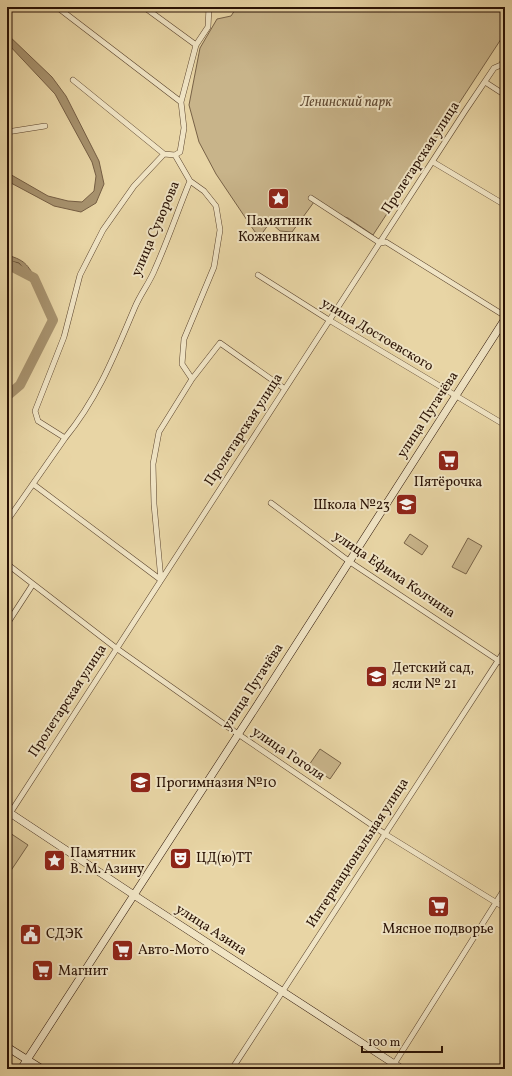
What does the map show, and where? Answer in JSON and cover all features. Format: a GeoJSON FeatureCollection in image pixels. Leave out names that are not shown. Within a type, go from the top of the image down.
{"type":"FeatureCollection","features":[{"type":"Feature","properties":{"kind":"street"},"geometry":{"type":"LineString","coordinates":[[57,7],[181,102]]}},
{"type":"Feature","properties":{"kind":"street"},"geometry":{"type":"LineString","coordinates":[[144,7],[196,45]]}},
{"type":"Feature","properties":{"kind":"street"},"geometry":{"type":"LineString","coordinates":[[73,80],[164,154],[174,155],[180,152],[184,128],[181,102],[196,45],[208,27],[209,7]]}},
{"type":"Feature","properties":{"kind":"street","name":"Пролетарская улица"},"geometry":{"type":"LineString","coordinates":[[8,814],[494,68],[501,65],[505,59]]}},
{"type":"Feature","properties":{"kind":"street"},"geometry":{"type":"LineString","coordinates":[[485,82],[505,94]]}},
{"type":"Feature","properties":{"kind":"street"},"geometry":{"type":"LineString","coordinates":[[7,132],[45,126]]}},
{"type":"Feature","properties":{"kind":"street"},"geometry":{"type":"LineString","coordinates":[[65,438],[38,421],[35,411],[64,337],[80,275],[103,230],[134,186],[164,154]]}},
{"type":"Feature","properties":{"kind":"street"},"geometry":{"type":"LineString","coordinates":[[174,155],[190,181]]}},
{"type":"Feature","properties":{"kind":"street"},"geometry":{"type":"LineString","coordinates":[[433,162],[505,205]]}},
{"type":"Feature","properties":{"kind":"street","name":"улица Суворова"},"geometry":{"type":"LineString","coordinates":[[7,521],[95,395],[111,364],[140,295],[155,271],[190,181],[204,191],[216,206],[220,230],[214,266],[184,339],[182,364],[192,378]]}},
{"type":"Feature","properties":{"kind":"street"},"geometry":{"type":"LineString","coordinates":[[311,198],[380,243],[386,242],[505,318]]}},
{"type":"Feature","properties":{"kind":"street","name":"улица Достоевского"},"geometry":{"type":"LineString","coordinates":[[258,275],[329,320],[505,425]]}},
{"type":"Feature","properties":{"kind":"street","name":"улица Пугачёва"},"geometry":{"type":"LineString","coordinates":[[21,1069],[350,562],[505,318]]}},
{"type":"Feature","properties":{"kind":"street"},"geometry":{"type":"LineString","coordinates":[[161,580],[154,504],[153,464],[159,432],[192,378],[220,343],[285,389]]}},
{"type":"Feature","properties":{"kind":"street"},"geometry":{"type":"LineString","coordinates":[[33,484],[161,580]]}},
{"type":"Feature","properties":{"kind":"street","name":"улица Ефима Колчина"},"geometry":{"type":"LineString","coordinates":[[271,503],[350,562],[505,665]]}},
{"type":"Feature","properties":{"kind":"street","name":"улица Гоголя"},"geometry":{"type":"LineString","coordinates":[[7,564],[116,648],[238,734],[385,834],[505,908]]}},
{"type":"Feature","properties":{"kind":"street"},"geometry":{"type":"LineString","coordinates":[[7,624],[33,584]]}},
{"type":"Feature","properties":{"kind":"street","name":"Интернациональная улица"},"geometry":{"type":"LineString","coordinates":[[232,1069],[505,650]]}},
{"type":"Feature","properties":{"kind":"street","name":"улица Азина"},"geometry":{"type":"LineString","coordinates":[[8,814],[282,991],[392,1066],[402,1069]]}},
{"type":"Feature","properties":{"kind":"street"},"geometry":{"type":"LineString","coordinates":[[392,1066],[505,888]]}},
{"type":"Feature","properties":{"kind":"street"},"geometry":{"type":"LineString","coordinates":[[7,1047],[42,1069]]}},
{"type":"Feature","properties":{"kind":"green space","name":"Ленинский парк"},"geometry":{"type":"Polygon","coordinates":[[[237,7],[505,7],[505,33],[373,235],[348,218],[331,213],[314,202],[292,232],[280,231],[271,223],[273,218],[261,235],[255,232],[216,174],[199,142],[189,105],[200,48],[217,19],[231,16],[237,7]]]}},
{"type":"Feature","properties":{"kind":"green space"},"geometry":{"type":"Polygon","coordinates":[[[410,534],[428,546],[422,555],[404,543],[410,534]]]}},
{"type":"Feature","properties":{"kind":"green space"},"geometry":{"type":"Polygon","coordinates":[[[468,538],[482,546],[466,574],[452,567],[468,538]]]}},
{"type":"Feature","properties":{"kind":"green space"},"geometry":{"type":"Polygon","coordinates":[[[320,749],[341,763],[330,779],[309,765],[320,749]]]}},
{"type":"Feature","properties":{"kind":"green space"},"geometry":{"type":"Polygon","coordinates":[[[10,833],[28,845],[10,872],[7,871],[7,838],[10,833]]]}},
{"type":"Feature","properties":{"kind":"water"},"geometry":{"type":"Polygon","coordinates":[[[7,34],[52,77],[66,96],[99,161],[104,184],[96,203],[81,212],[54,206],[11,183],[7,183],[8,173],[48,196],[68,201],[82,202],[94,191],[96,176],[92,162],[55,94],[8,44],[7,34]]]}},
{"type":"Feature","properties":{"kind":"water"},"geometry":{"type":"Polygon","coordinates":[[[7,255],[23,262],[39,283],[34,286],[28,277],[7,269],[7,255]]]}},
{"type":"Feature","properties":{"kind":"waterway"},"geometry":{"type":"LineString","coordinates":[[7,264],[34,278],[53,320],[20,385],[7,396]]}},
{"type":"Feature","properties":{"kind":"place","name":"Памятник Кожевникам"},"geometry":{"type":"Point","coordinates":[279,199]}},
{"type":"Feature","properties":{"kind":"place","name":"Пятёрочка"},"geometry":{"type":"Point","coordinates":[448,460]}},
{"type":"Feature","properties":{"kind":"place","name":"Школа №23"},"geometry":{"type":"Point","coordinates":[406,505]}},
{"type":"Feature","properties":{"kind":"place","name":"Детский сад, ясли № 21"},"geometry":{"type":"Point","coordinates":[376,676]}},
{"type":"Feature","properties":{"kind":"place","name":"Прогимназия №10"},"geometry":{"type":"Point","coordinates":[141,783]}},
{"type":"Feature","properties":{"kind":"place","name":"ЦД(ю)ТТ"},"geometry":{"type":"Point","coordinates":[181,858]}},
{"type":"Feature","properties":{"kind":"place","name":"Памятник В. М. Азину"},"geometry":{"type":"Point","coordinates":[54,861]}},
{"type":"Feature","properties":{"kind":"place","name":"Мясное подворье"},"geometry":{"type":"Point","coordinates":[438,907]}},
{"type":"Feature","properties":{"kind":"place","name":"СДЭК"},"geometry":{"type":"Point","coordinates":[30,934]}},
{"type":"Feature","properties":{"kind":"place","name":"Авто-Мото"},"geometry":{"type":"Point","coordinates":[123,950]}},
{"type":"Feature","properties":{"kind":"place","name":"Магнит"},"geometry":{"type":"Point","coordinates":[42,971]}}]}
